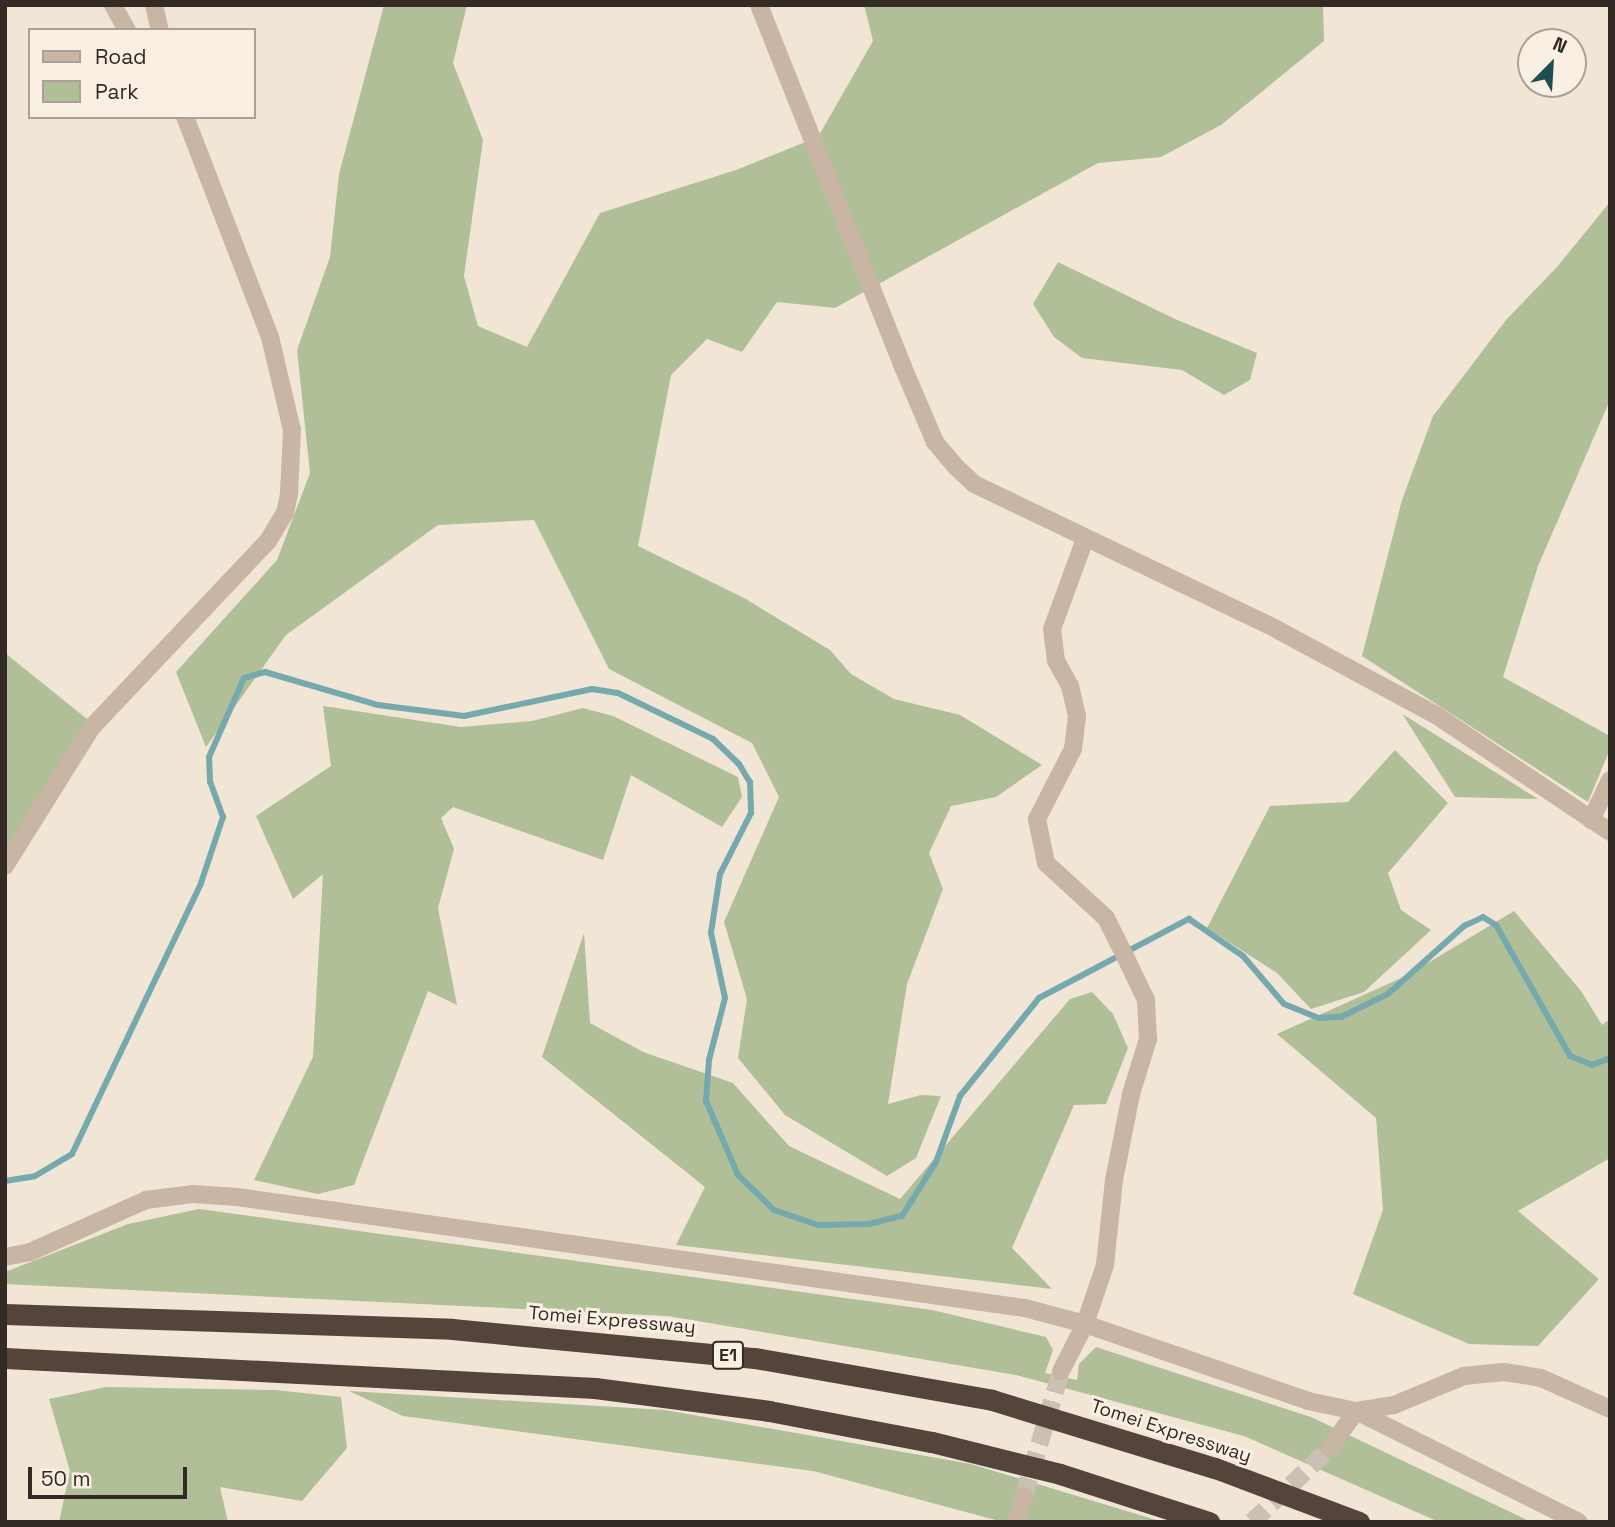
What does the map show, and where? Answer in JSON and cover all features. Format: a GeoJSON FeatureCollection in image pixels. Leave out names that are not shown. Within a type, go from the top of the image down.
{"type":"FeatureCollection","features":[{"type":"Feature","properties":{"kind":"highway","name":"Tomei Expressway"},"geometry":{"type":"LineString","coordinates":[[5,1314],[75,1320],[452,1329],[768,1360],[898,1380],[1100,1430],[1359,1522]]}},
{"type":"Feature","properties":{"kind":"highway"},"geometry":{"type":"LineString","coordinates":[[5,1358],[596,1388],[769,1411],[932,1442],[1060,1474],[1209,1522]]}},
{"type":"Feature","properties":{"kind":"street"},"geometry":{"type":"LineString","coordinates":[[113,5],[126,28]]}},
{"type":"Feature","properties":{"kind":"street"},"geometry":{"type":"LineString","coordinates":[[154,5],[160,28]]}},
{"type":"Feature","properties":{"kind":"street"},"geometry":{"type":"LineString","coordinates":[[759,5],[935,442],[974,484],[1276,629],[1436,715],[1610,832]]}},
{"type":"Feature","properties":{"kind":"street"},"geometry":{"type":"LineString","coordinates":[[5,866],[92,727],[268,541],[287,504],[292,482],[292,430],[270,337],[186,119]]}},
{"type":"Feature","properties":{"kind":"street"},"geometry":{"type":"LineString","coordinates":[[1061,1371],[1085,1324],[1105,1265],[1114,1180],[1131,1094],[1148,1039],[1146,1000],[1125,956],[1106,919],[1046,863],[1037,819],[1073,749],[1077,716],[1070,685],[1056,662],[1052,629],[1085,539]]}},
{"type":"Feature","properties":{"kind":"street"},"geometry":{"type":"LineString","coordinates":[[1591,820],[1610,780]]}},
{"type":"Feature","properties":{"kind":"street"},"geometry":{"type":"LineString","coordinates":[[5,1257],[30,1252],[146,1200],[192,1194],[946,1295],[1085,1324],[1308,1401],[1356,1411],[1579,1522]]}},
{"type":"Feature","properties":{"kind":"street"},"geometry":{"type":"LineString","coordinates":[[1330,1448],[1356,1411],[1394,1405],[1464,1376],[1504,1372],[1541,1378],[1610,1409]]}},
{"type":"Feature","properties":{"kind":"street"},"geometry":{"type":"LineString","coordinates":[[1016,1522],[1024,1496]]}},
{"type":"Feature","properties":{"kind":"green space"},"geometry":{"type":"Polygon","coordinates":[[[384,5],[467,5],[453,63],[483,140],[464,276],[478,326],[527,347],[600,213],[736,170],[818,137],[873,41],[864,5],[1323,5],[1324,41],[1221,125],[1161,157],[1098,163],[835,308],[777,302],[742,352],[707,339],[671,375],[638,546],[744,598],[830,650],[851,674],[894,699],[960,715],[1042,765],[996,797],[951,806],[929,853],[943,889],[907,984],[888,1104],[921,1095],[941,1096],[916,1158],[887,1176],[785,1115],[738,1058],[747,999],[724,922],[779,797],[752,743],[609,669],[534,520],[438,525],[286,635],[206,747],[176,672],[277,560],[310,473],[297,350],[330,257],[339,174],[384,5]]]}},
{"type":"Feature","properties":{"kind":"green space"},"geometry":{"type":"Polygon","coordinates":[[[1610,202],[1610,400],[1538,566],[1503,677],[1610,736],[1610,749],[1588,802],[1362,656],[1402,500],[1433,416],[1506,320],[1557,267],[1610,202]]]}},
{"type":"Feature","properties":{"kind":"green space"},"geometry":{"type":"Polygon","coordinates":[[[1058,262],[1175,319],[1257,353],[1250,380],[1224,395],[1182,370],[1082,358],[1054,337],[1033,304],[1058,262]]]}},
{"type":"Feature","properties":{"kind":"green space"},"geometry":{"type":"Polygon","coordinates":[[[5,653],[87,719],[5,853],[5,653]]]}},
{"type":"Feature","properties":{"kind":"green space"},"geometry":{"type":"Polygon","coordinates":[[[323,706],[461,727],[532,721],[583,708],[613,716],[738,777],[742,797],[722,827],[631,775],[603,860],[453,807],[441,818],[454,849],[438,908],[457,1005],[428,991],[354,1185],[318,1194],[254,1180],[313,1057],[323,874],[293,899],[256,816],[331,766],[323,706]]]}},
{"type":"Feature","properties":{"kind":"green space"},"geometry":{"type":"Polygon","coordinates":[[[1404,715],[1538,799],[1455,797],[1404,715]]]}},
{"type":"Feature","properties":{"kind":"green space"},"geometry":{"type":"Polygon","coordinates":[[[1395,750],[1448,803],[1388,873],[1401,910],[1431,930],[1364,992],[1311,1009],[1277,973],[1207,928],[1270,806],[1348,802],[1395,750]]]}},
{"type":"Feature","properties":{"kind":"green space"},"geometry":{"type":"Polygon","coordinates":[[[1514,911],[1581,991],[1602,1025],[1610,1019],[1610,1158],[1518,1211],[1599,1279],[1538,1346],[1469,1344],[1353,1294],[1383,1210],[1376,1118],[1277,1034],[1408,975],[1514,911]]]}},
{"type":"Feature","properties":{"kind":"green space"},"geometry":{"type":"Polygon","coordinates":[[[584,933],[590,1023],[643,1052],[733,1083],[789,1146],[900,1199],[1070,999],[1092,992],[1113,1014],[1128,1048],[1106,1104],[1074,1105],[1012,1248],[1052,1289],[676,1245],[705,1187],[542,1057],[584,933]]]}},
{"type":"Feature","properties":{"kind":"green space"},"geometry":{"type":"Polygon","coordinates":[[[199,1209],[932,1310],[1046,1337],[1053,1350],[1045,1373],[1077,1380],[1079,1364],[1096,1347],[1311,1417],[1531,1522],[1439,1522],[1244,1436],[1016,1375],[668,1316],[5,1284],[5,1272],[128,1224],[199,1209]]]}},
{"type":"Feature","properties":{"kind":"green space"},"geometry":{"type":"Polygon","coordinates":[[[106,1387],[275,1390],[341,1397],[347,1448],[302,1501],[220,1487],[228,1522],[59,1522],[70,1471],[49,1399],[106,1387]]]}},
{"type":"Feature","properties":{"kind":"green space"},"geometry":{"type":"Polygon","coordinates":[[[349,1391],[665,1410],[971,1464],[1163,1522],[1003,1522],[813,1471],[403,1416],[349,1391]]]}},
{"type":"Feature","properties":{"kind":"waterway"},"geometry":{"type":"LineString","coordinates":[[5,1181],[35,1176],[72,1154],[201,883],[223,817],[210,782],[209,757],[244,678],[265,672],[378,705],[464,716],[592,689],[618,693],[713,739],[739,764],[750,782],[751,813],[720,874],[711,933],[725,998],[709,1060],[706,1101],[738,1175],[774,1210],[818,1225],[869,1224],[902,1216],[936,1162],[960,1096],[1039,998],[1189,919],[1243,956],[1284,1004],[1319,1018],[1341,1017],[1388,994],[1464,926],[1483,917],[1496,925],[1570,1056],[1592,1065],[1610,1058]]}},
{"type":"Feature","properties":{"kind":"tunnel"},"geometry":{"type":"LineString","coordinates":[[1024,1496],[1061,1371]]}},
{"type":"Feature","properties":{"kind":"tunnel"},"geometry":{"type":"LineString","coordinates":[[1252,1522],[1330,1448]]}}]}
